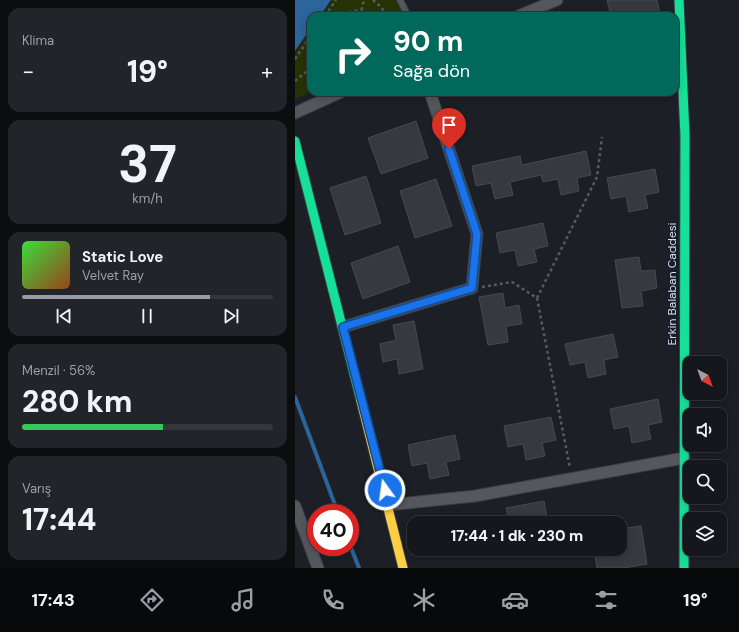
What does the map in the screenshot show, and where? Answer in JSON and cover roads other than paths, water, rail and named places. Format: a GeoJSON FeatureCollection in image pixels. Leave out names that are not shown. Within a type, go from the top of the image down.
{"type":"FeatureCollection","features":[{"type":"Feature","properties":{"kind":"street"},"geometry":{"type":"LineString","coordinates":[[528,12],[557,0]]}},
{"type":"Feature","properties":{"kind":"street","name":"Erkin Balaban Caddesi"},"geometry":{"type":"LineString","coordinates":[[679,0],[685,136],[684,568]]}},
{"type":"Feature","properties":{"kind":"street"},"geometry":{"type":"LineString","coordinates":[[295,112],[332,96]]}},
{"type":"Feature","properties":{"kind":"street"},"geometry":{"type":"LineString","coordinates":[[343,327],[472,288],[477,234],[431,96]]}},
{"type":"Feature","properties":{"kind":"street"},"geometry":{"type":"LineString","coordinates":[[295,140],[403,568]]}},
{"type":"Feature","properties":{"kind":"street"},"geometry":{"type":"LineString","coordinates":[[388,505],[475,496],[684,458]]}},
{"type":"Feature","properties":{"kind":"street"},"geometry":{"type":"LineString","coordinates":[[295,506],[318,568]]}},
{"type":"Feature","properties":{"kind":"lane"},"geometry":{"type":"LineString","coordinates":[[400,0],[406,12]]}},
{"type":"Feature","properties":{"kind":"water"},"geometry":{"type":"Polygon","coordinates":[[[295,0],[331,0],[323,12],[307,12],[307,34],[295,51],[295,0]]]}},
{"type":"Feature","properties":{"kind":"waterway"},"geometry":{"type":"LineString","coordinates":[[295,397],[335,504]]}},
{"type":"Feature","properties":{"kind":"waterway"},"geometry":{"type":"LineString","coordinates":[[354,556],[359,568]]}}]}
